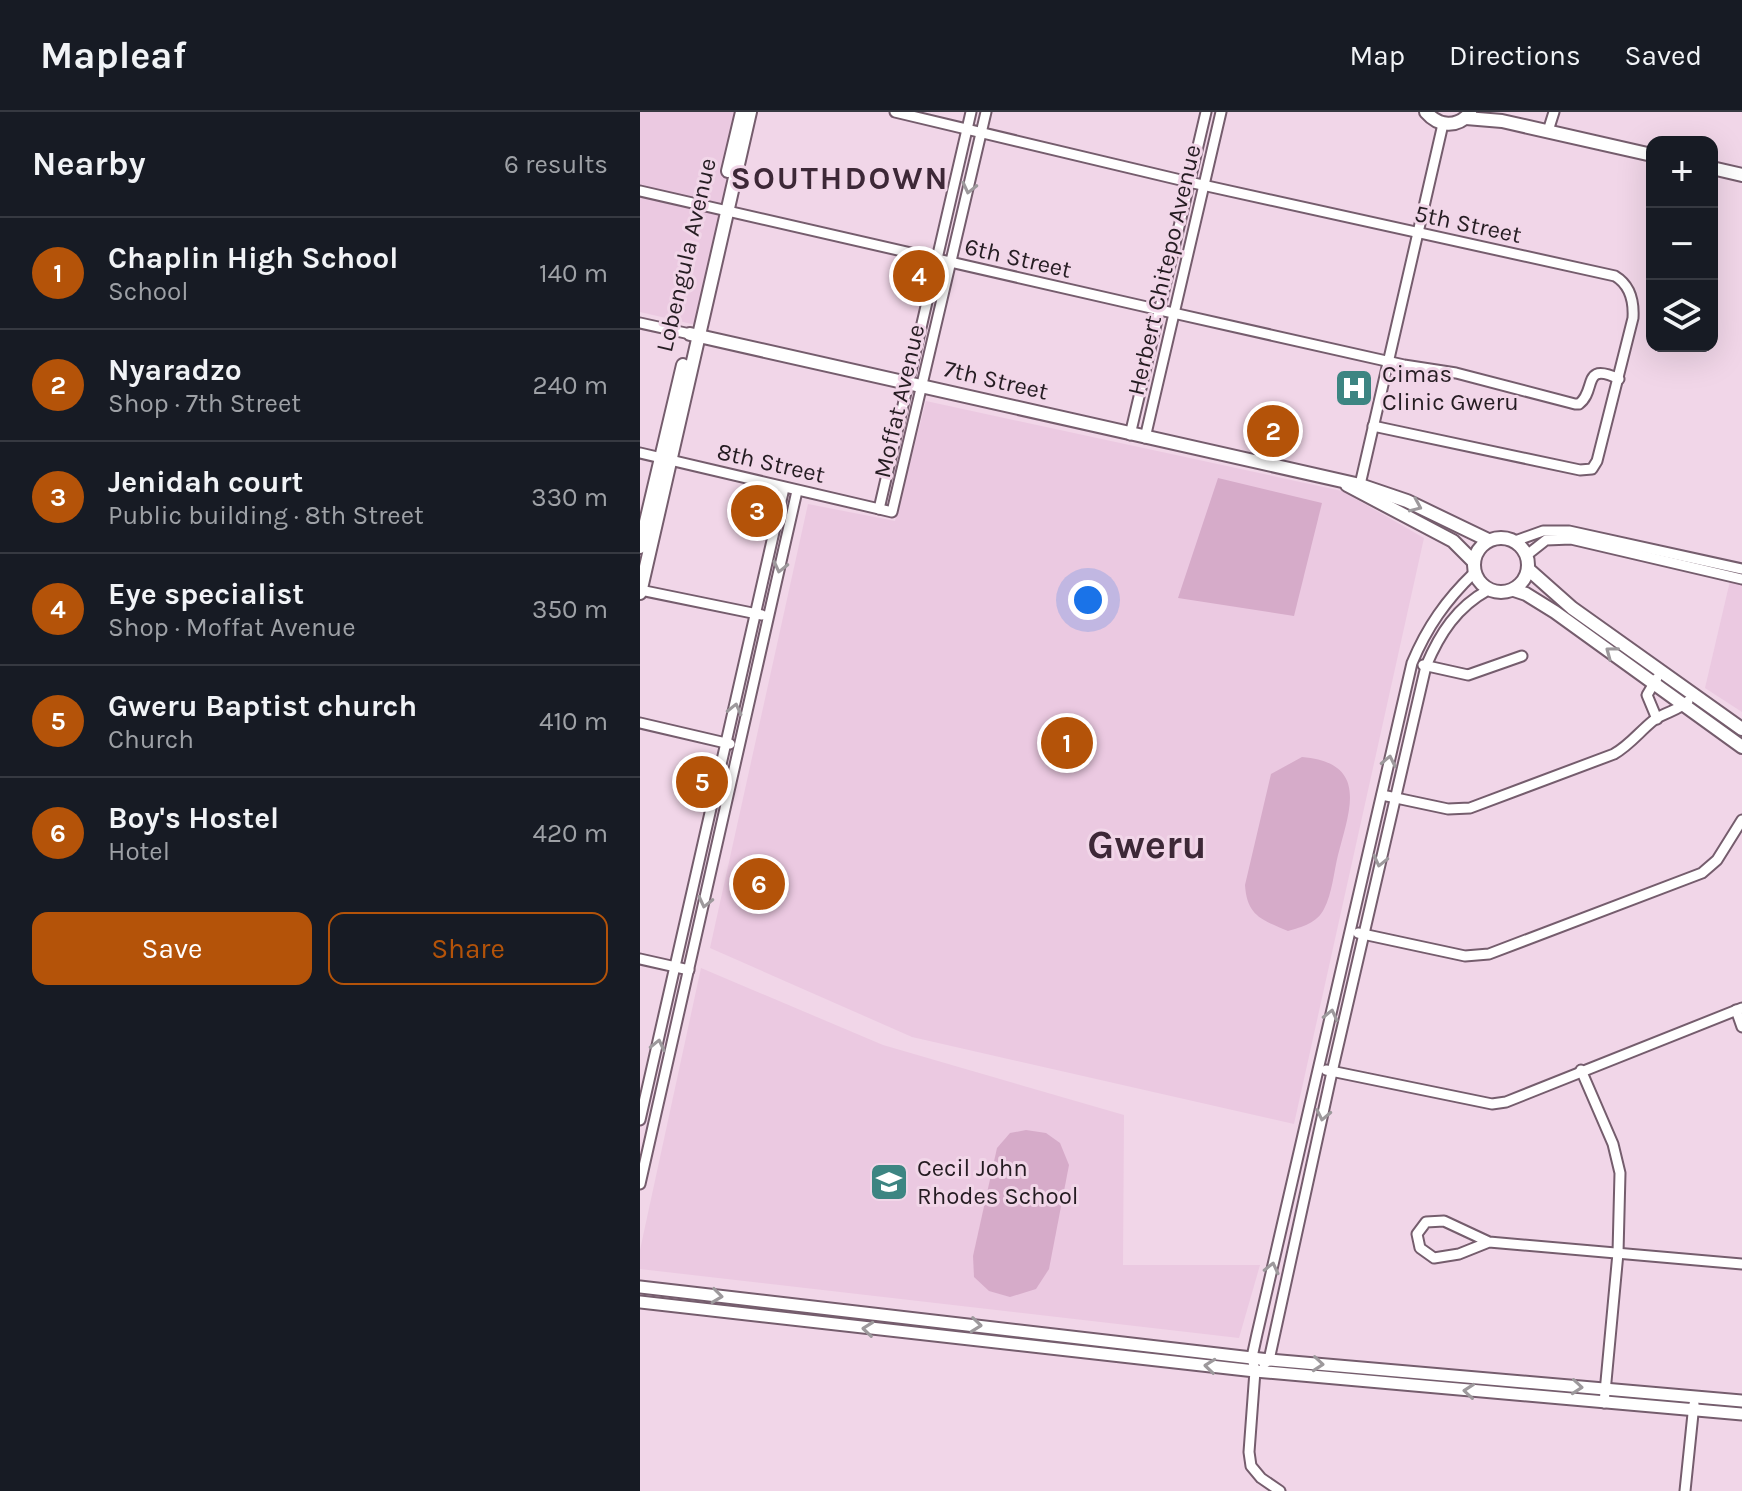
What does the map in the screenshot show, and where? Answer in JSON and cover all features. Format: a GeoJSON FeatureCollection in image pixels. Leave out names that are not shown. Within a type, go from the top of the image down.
{"type":"FeatureCollection","features":[{"type":"Feature","properties":{"kind":"highway","name":"Lobengula Avenue"},"geometry":{"type":"LineString","coordinates":[[724,210],[742,112]]}},
{"type":"Feature","properties":{"kind":"highway","name":"Lobengula Avenue"},"geometry":{"type":"LineString","coordinates":[[640,591],[694,335],[750,112]]}},
{"type":"Feature","properties":{"kind":"highway"},"geometry":{"type":"LineString","coordinates":[[1426,112],[1443,124],[1459,122],[1468,115],[1497,116],[1646,154]]}},
{"type":"Feature","properties":{"kind":"highway"},"geometry":{"type":"LineString","coordinates":[[1718,169],[1742,175]]}},
{"type":"Feature","properties":{"kind":"highway","name":"7th Street"},"geometry":{"type":"LineString","coordinates":[[694,335],[1342,482],[1453,541],[1474,567]]}},
{"type":"Feature","properties":{"kind":"highway","name":"Lobengula Avenue"},"geometry":{"type":"LineString","coordinates":[[640,547],[666,459]]}},
{"type":"Feature","properties":{"kind":"highway","name":"7th Street"},"geometry":{"type":"LineString","coordinates":[[1359,489],[1407,501],[1488,540]]}},
{"type":"Feature","properties":{"kind":"highway"},"geometry":{"type":"LineString","coordinates":[[1507,538],[1515,541],[1527,555],[1528,569],[1521,584],[1514,590],[1488,590],[1477,580],[1474,567],[1481,546],[1488,540],[1507,538]]}},
{"type":"Feature","properties":{"kind":"highway"},"geometry":{"type":"LineString","coordinates":[[1528,569],[1572,608],[1742,729]]}},
{"type":"Feature","properties":{"kind":"highway"},"geometry":{"type":"LineString","coordinates":[[1514,590],[1555,612],[1742,747]]}},
{"type":"Feature","properties":{"kind":"main road"},"geometry":{"type":"LineString","coordinates":[[640,1287],[1269,1360],[1742,1401]]}},
{"type":"Feature","properties":{"kind":"main road"},"geometry":{"type":"LineString","coordinates":[[640,1302],[1255,1371],[1742,1414]]}},
{"type":"Feature","properties":{"kind":"street","name":"5th Street"},"geometry":{"type":"LineString","coordinates":[[895,112],[1204,186],[1615,276],[1624,282],[1632,300],[1633,318],[1597,461],[1592,469],[1566,467],[1373,426]]}},
{"type":"Feature","properties":{"kind":"street","name":"Moffat Avenue"},"geometry":{"type":"LineString","coordinates":[[879,509],[971,112]]}},
{"type":"Feature","properties":{"kind":"street","name":"Moffat Avenue"},"geometry":{"type":"LineString","coordinates":[[892,512],[986,112]]}},
{"type":"Feature","properties":{"kind":"street","name":"Herbert Chitepo Avenue"},"geometry":{"type":"LineString","coordinates":[[1130,435],[1206,112]]}},
{"type":"Feature","properties":{"kind":"street","name":"Herbert Chitepo Avenue"},"geometry":{"type":"LineString","coordinates":[[1145,438],[1221,112]]}},
{"type":"Feature","properties":{"kind":"street"},"geometry":{"type":"LineString","coordinates":[[1548,131],[1554,112]]}},
{"type":"Feature","properties":{"kind":"street"},"geometry":{"type":"LineString","coordinates":[[1359,489],[1443,124]]}},
{"type":"Feature","properties":{"kind":"street","name":"6th Street"},"geometry":{"type":"LineString","coordinates":[[640,191],[1579,404],[1585,400],[1595,374],[1605,373],[1619,379]]}},
{"type":"Feature","properties":{"kind":"street","name":"7th Street"},"geometry":{"type":"LineString","coordinates":[[640,323],[694,335]]}},
{"type":"Feature","properties":{"kind":"street","name":"8th Street"},"geometry":{"type":"LineString","coordinates":[[640,453],[892,512]]}},
{"type":"Feature","properties":{"kind":"street"},"geometry":{"type":"LineString","coordinates":[[640,1120],[784,488]]}},
{"type":"Feature","properties":{"kind":"street"},"geometry":{"type":"LineString","coordinates":[[640,1184],[797,491]]}},
{"type":"Feature","properties":{"kind":"street"},"geometry":{"type":"LineString","coordinates":[[1515,541],[1569,531],[1742,579]]}},
{"type":"Feature","properties":{"kind":"street"},"geometry":{"type":"LineString","coordinates":[[1527,555],[1545,535]]}},
{"type":"Feature","properties":{"kind":"street"},"geometry":{"type":"LineString","coordinates":[[1636,550],[1742,569]]}},
{"type":"Feature","properties":{"kind":"street"},"geometry":{"type":"LineString","coordinates":[[1280,1491],[1261,1478],[1251,1466],[1249,1452],[1255,1371],[1252,1357],[1412,663],[1423,635],[1474,567]]}},
{"type":"Feature","properties":{"kind":"street"},"geometry":{"type":"LineString","coordinates":[[1255,1371],[1269,1360],[1426,666],[1445,628],[1463,607],[1488,590]]}},
{"type":"Feature","properties":{"kind":"street"},"geometry":{"type":"LineString","coordinates":[[640,591],[769,617]]}},
{"type":"Feature","properties":{"kind":"street"},"geometry":{"type":"LineString","coordinates":[[1412,663],[1468,675],[1522,656]]}},
{"type":"Feature","properties":{"kind":"street"},"geometry":{"type":"LineString","coordinates":[[1657,719],[1647,700],[1648,691],[1661,673]]}},
{"type":"Feature","properties":{"kind":"street"},"geometry":{"type":"LineString","coordinates":[[742,678],[754,681]]}},
{"type":"Feature","properties":{"kind":"street"},"geometry":{"type":"LineString","coordinates":[[1382,795],[1448,809],[1470,808],[1614,754],[1657,719],[1684,705],[1694,695]]}},
{"type":"Feature","properties":{"kind":"street"},"geometry":{"type":"LineString","coordinates":[[640,723],[740,746]]}},
{"type":"Feature","properties":{"kind":"street"},"geometry":{"type":"LineString","coordinates":[[1350,932],[1465,956],[1489,954],[1702,873],[1717,860],[1742,820]]}},
{"type":"Feature","properties":{"kind":"street"},"geometry":{"type":"LineString","coordinates":[[701,861],[713,864]]}},
{"type":"Feature","properties":{"kind":"street"},"geometry":{"type":"LineString","coordinates":[[640,959],[689,970]]}},
{"type":"Feature","properties":{"kind":"street"},"geometry":{"type":"LineString","coordinates":[[1319,1069],[1492,1104],[1506,1102],[1739,1009],[1742,1027]]}},
{"type":"Feature","properties":{"kind":"street"},"geometry":{"type":"LineString","coordinates":[[1581,1070],[1618,1158],[1621,1197],[1604,1403]]}},
{"type":"Feature","properties":{"kind":"street"},"geometry":{"type":"LineString","coordinates":[[1286,1208],[1301,1212]]}},
{"type":"Feature","properties":{"kind":"street"},"geometry":{"type":"LineString","coordinates":[[1489,1242],[1459,1254],[1434,1258],[1420,1248],[1417,1234],[1426,1222],[1444,1221],[1489,1242],[1742,1264]]}},
{"type":"Feature","properties":{"kind":"street"},"geometry":{"type":"LineString","coordinates":[[1685,1491],[1695,1397]]}},
{"type":"Feature","properties":{"kind":"shaded area"},"geometry":{"type":"Polygon","coordinates":[[[640,112],[758,112],[709,328],[640,312],[640,112]]]}},
{"type":"Feature","properties":{"kind":"shaded area"},"geometry":{"type":"Polygon","coordinates":[[[926,401],[1342,491],[1424,538],[1294,1124],[912,1037],[710,948],[808,504],[895,521],[926,401]]]}},
{"type":"Feature","properties":{"kind":"shaded area"},"geometry":{"type":"Polygon","coordinates":[[[1218,478],[1322,503],[1294,616],[1178,598],[1218,478]]]}},
{"type":"Feature","properties":{"kind":"shaded area"},"geometry":{"type":"Polygon","coordinates":[[[1730,581],[1742,584],[1742,712],[1705,688],[1730,581]]]}},
{"type":"Feature","properties":{"kind":"shaded area"},"geometry":{"type":"Polygon","coordinates":[[[1302,757],[1338,768],[1350,791],[1350,805],[1324,909],[1313,921],[1288,931],[1258,916],[1249,904],[1245,885],[1271,774],[1302,757]]]}},
{"type":"Feature","properties":{"kind":"shaded area","name":"Cecil John Rhodes School"},"geometry":{"type":"Polygon","coordinates":[[[701,968],[883,1045],[1124,1115],[1123,1265],[1260,1265],[1239,1338],[640,1269],[640,1250],[701,968]]]}},
{"type":"Feature","properties":{"kind":"shaded area"},"geometry":{"type":"Polygon","coordinates":[[[1026,1130],[1046,1133],[1060,1143],[1069,1165],[1049,1269],[1036,1289],[1010,1297],[989,1291],[974,1277],[973,1256],[997,1148],[1010,1133],[1026,1130]]]}},
{"type":"Feature","properties":{"kind":"place","name":"Eye specialist"},"geometry":{"type":"Point","coordinates":[919,276]}},
{"type":"Feature","properties":{"kind":"place","name":"Cimas Clinic Gweru"},"geometry":{"type":"Point","coordinates":[1354,388]}},
{"type":"Feature","properties":{"kind":"place","name":"Nyaradzo"},"geometry":{"type":"Point","coordinates":[1273,431]}},
{"type":"Feature","properties":{"kind":"place","name":"Jenidah court"},"geometry":{"type":"Point","coordinates":[757,511]}},
{"type":"Feature","properties":{"kind":"place","name":"Chaplin High School"},"geometry":{"type":"Point","coordinates":[1067,743]}},
{"type":"Feature","properties":{"kind":"place","name":"Gweru Baptist church"},"geometry":{"type":"Point","coordinates":[702,782]}},
{"type":"Feature","properties":{"kind":"place","name":"Boy's Hostel"},"geometry":{"type":"Point","coordinates":[759,884]}},
{"type":"Feature","properties":{"kind":"place","name":"Cecil John Rhodes School"},"geometry":{"type":"Point","coordinates":[889,1182]}},
{"type":"Feature","properties":{"kind":"district","name":"SOUTHDOWN"},"geometry":{"type":"Point","coordinates":[840,178]}},
{"type":"Feature","properties":{"kind":"district","name":"Gweru"},"geometry":{"type":"Point","coordinates":[1147,844]}}]}
